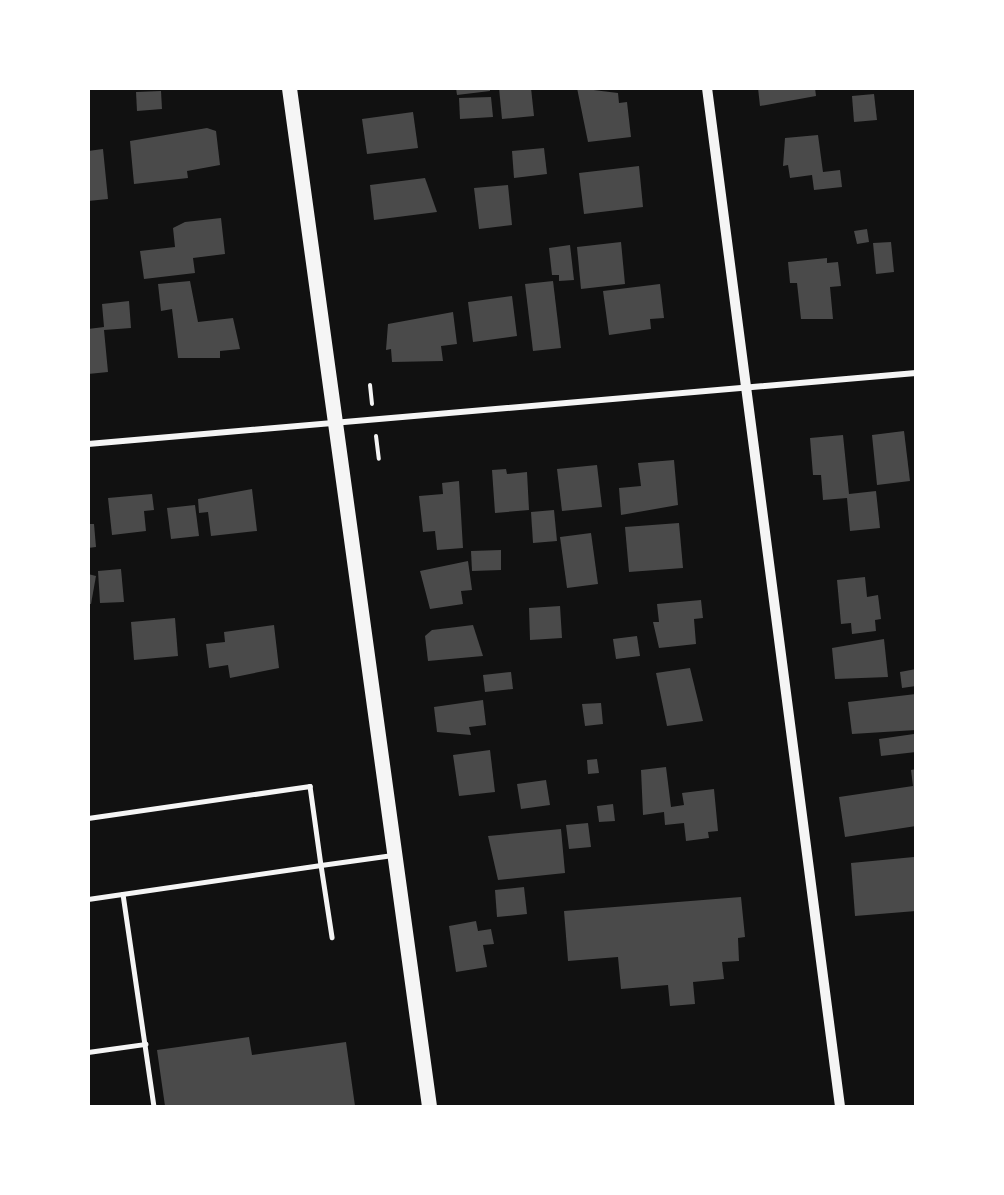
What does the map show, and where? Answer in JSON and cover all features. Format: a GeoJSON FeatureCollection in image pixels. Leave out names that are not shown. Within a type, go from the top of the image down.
{"type":"FeatureCollection","features":[{"type":"Feature","properties":{"kind":"main road"},"geometry":{"type":"LineString","coordinates":[[290,88],[429,1107]]}},
{"type":"Feature","properties":{"kind":"street"},"geometry":{"type":"LineString","coordinates":[[707,88],[744,387],[840,1107]]}},
{"type":"Feature","properties":{"kind":"street"},"geometry":{"type":"LineString","coordinates":[[88,444],[915,373]]}},
{"type":"Feature","properties":{"kind":"lane"},"geometry":{"type":"LineString","coordinates":[[88,818],[310,786],[332,937]]}},
{"type":"Feature","properties":{"kind":"lane"},"geometry":{"type":"LineString","coordinates":[[88,899],[394,854]]}},
{"type":"Feature","properties":{"kind":"lane"},"geometry":{"type":"LineString","coordinates":[[123,894],[154,1107]]}},
{"type":"Feature","properties":{"kind":"lane"},"geometry":{"type":"LineString","coordinates":[[88,1052],[145,1044]]}},
{"type":"Feature","properties":{"kind":"building"},"geometry":{"type":"Polygon","coordinates":[[[456,88],[490,88],[490,91],[457,95],[456,88]]]}},
{"type":"Feature","properties":{"kind":"building"},"geometry":{"type":"Polygon","coordinates":[[[499,88],[531,88],[534,116],[502,119],[499,88]]]}},
{"type":"Feature","properties":{"kind":"building"},"geometry":{"type":"Polygon","coordinates":[[[577,88],[618,93],[619,103],[627,102],[631,137],[588,142],[577,88]]]}},
{"type":"Feature","properties":{"kind":"building"},"geometry":{"type":"Polygon","coordinates":[[[758,88],[815,88],[816,96],[760,106],[758,88]]]}},
{"type":"Feature","properties":{"kind":"building"},"geometry":{"type":"Polygon","coordinates":[[[161,91],[162,109],[137,111],[136,92],[161,91]]]}},
{"type":"Feature","properties":{"kind":"building"},"geometry":{"type":"Polygon","coordinates":[[[874,94],[877,120],[854,122],[852,96],[874,94]]]}},
{"type":"Feature","properties":{"kind":"building"},"geometry":{"type":"Polygon","coordinates":[[[491,97],[493,117],[460,119],[459,98],[491,97]]]}},
{"type":"Feature","properties":{"kind":"building"},"geometry":{"type":"Polygon","coordinates":[[[413,112],[418,148],[367,154],[362,119],[413,112]]]}},
{"type":"Feature","properties":{"kind":"building"},"geometry":{"type":"Polygon","coordinates":[[[207,128],[216,131],[220,165],[187,171],[188,178],[134,184],[130,141],[207,128]]]}},
{"type":"Feature","properties":{"kind":"building"},"geometry":{"type":"Polygon","coordinates":[[[818,135],[823,172],[840,170],[842,187],[814,190],[812,175],[790,178],[788,165],[783,166],[785,138],[818,135]]]}},
{"type":"Feature","properties":{"kind":"building"},"geometry":{"type":"Polygon","coordinates":[[[544,148],[547,174],[514,178],[512,151],[544,148]]]}},
{"type":"Feature","properties":{"kind":"building"},"geometry":{"type":"Polygon","coordinates":[[[103,149],[108,199],[88,201],[88,151],[103,149]]]}},
{"type":"Feature","properties":{"kind":"building"},"geometry":{"type":"Polygon","coordinates":[[[639,166],[643,207],[584,214],[579,173],[639,166]]]}},
{"type":"Feature","properties":{"kind":"building"},"geometry":{"type":"Polygon","coordinates":[[[425,178],[437,212],[374,220],[370,185],[425,178]]]}},
{"type":"Feature","properties":{"kind":"building"},"geometry":{"type":"Polygon","coordinates":[[[508,185],[512,225],[479,229],[474,188],[508,185]]]}},
{"type":"Feature","properties":{"kind":"building"},"geometry":{"type":"Polygon","coordinates":[[[221,218],[225,254],[193,258],[195,273],[144,279],[140,251],[175,247],[173,228],[185,222],[221,218]]]}},
{"type":"Feature","properties":{"kind":"building"},"geometry":{"type":"Polygon","coordinates":[[[867,229],[869,242],[857,244],[854,231],[867,229]]]}},
{"type":"Feature","properties":{"kind":"building"},"geometry":{"type":"Polygon","coordinates":[[[621,242],[625,284],[581,289],[577,247],[621,242]]]}},
{"type":"Feature","properties":{"kind":"building"},"geometry":{"type":"Polygon","coordinates":[[[891,242],[894,272],[876,274],[873,243],[891,242]]]}},
{"type":"Feature","properties":{"kind":"building"},"geometry":{"type":"Polygon","coordinates":[[[570,245],[574,280],[559,281],[559,275],[552,275],[549,248],[570,245]]]}},
{"type":"Feature","properties":{"kind":"building"},"geometry":{"type":"Polygon","coordinates":[[[827,258],[827,263],[838,262],[841,286],[830,287],[833,319],[801,319],[797,283],[790,283],[788,262],[827,258]]]}},
{"type":"Feature","properties":{"kind":"building"},"geometry":{"type":"Polygon","coordinates":[[[190,281],[198,322],[233,318],[240,349],[220,351],[220,358],[178,358],[172,309],[161,311],[158,284],[190,281]]]}},
{"type":"Feature","properties":{"kind":"building"},"geometry":{"type":"Polygon","coordinates":[[[553,281],[561,348],[533,351],[525,284],[553,281]]]}},
{"type":"Feature","properties":{"kind":"building"},"geometry":{"type":"Polygon","coordinates":[[[660,284],[664,318],[650,319],[651,329],[609,335],[603,291],[660,284]]]}},
{"type":"Feature","properties":{"kind":"building"},"geometry":{"type":"Polygon","coordinates":[[[512,296],[517,336],[473,342],[468,302],[512,296]]]}},
{"type":"Feature","properties":{"kind":"building"},"geometry":{"type":"Polygon","coordinates":[[[129,301],[131,328],[104,330],[108,372],[88,374],[88,329],[104,327],[102,304],[129,301]]]}},
{"type":"Feature","properties":{"kind":"building"},"geometry":{"type":"Polygon","coordinates":[[[453,312],[457,344],[441,346],[443,361],[392,362],[391,349],[386,350],[388,324],[453,312]]]}},
{"type":"Feature","properties":{"kind":"building"},"geometry":{"type":"Polygon","coordinates":[[[904,431],[910,481],[877,485],[872,435],[904,431]]]}},
{"type":"Feature","properties":{"kind":"building"},"geometry":{"type":"Polygon","coordinates":[[[843,435],[849,494],[876,491],[880,528],[850,531],[847,498],[823,500],[821,475],[813,475],[810,438],[843,435]]]}},
{"type":"Feature","properties":{"kind":"building"},"geometry":{"type":"Polygon","coordinates":[[[674,460],[678,505],[621,515],[619,488],[641,486],[638,463],[674,460]]]}},
{"type":"Feature","properties":{"kind":"building"},"geometry":{"type":"Polygon","coordinates":[[[597,465],[602,507],[562,511],[557,469],[597,465]]]}},
{"type":"Feature","properties":{"kind":"building"},"geometry":{"type":"Polygon","coordinates":[[[506,469],[507,474],[527,472],[529,510],[495,513],[492,470],[506,469]]]}},
{"type":"Feature","properties":{"kind":"building"},"geometry":{"type":"Polygon","coordinates":[[[459,481],[463,548],[437,550],[435,531],[423,532],[419,496],[443,494],[442,483],[459,481]]]}},
{"type":"Feature","properties":{"kind":"building"},"geometry":{"type":"Polygon","coordinates":[[[252,489],[257,531],[211,536],[208,512],[199,513],[198,499],[252,489]]]}},
{"type":"Feature","properties":{"kind":"building"},"geometry":{"type":"Polygon","coordinates":[[[152,494],[154,510],[144,511],[146,531],[112,535],[108,498],[152,494]]]}},
{"type":"Feature","properties":{"kind":"building"},"geometry":{"type":"Polygon","coordinates":[[[195,505],[199,536],[171,539],[167,508],[195,505]]]}},
{"type":"Feature","properties":{"kind":"building"},"geometry":{"type":"Polygon","coordinates":[[[554,510],[557,541],[533,543],[531,512],[554,510]]]}},
{"type":"Feature","properties":{"kind":"building"},"geometry":{"type":"Polygon","coordinates":[[[679,523],[683,568],[629,572],[625,527],[679,523]]]}},
{"type":"Feature","properties":{"kind":"building"},"geometry":{"type":"Polygon","coordinates":[[[88,524],[94,524],[96,547],[88,548],[88,524]]]}},
{"type":"Feature","properties":{"kind":"building"},"geometry":{"type":"Polygon","coordinates":[[[591,533],[598,584],[567,588],[560,537],[591,533]]]}},
{"type":"Feature","properties":{"kind":"building"},"geometry":{"type":"Polygon","coordinates":[[[501,550],[501,570],[472,571],[471,551],[501,550]]]}},
{"type":"Feature","properties":{"kind":"building"},"geometry":{"type":"Polygon","coordinates":[[[468,561],[472,590],[461,591],[463,604],[430,609],[420,571],[468,561]]]}},
{"type":"Feature","properties":{"kind":"building"},"geometry":{"type":"Polygon","coordinates":[[[121,569],[124,602],[100,603],[98,571],[121,569]]]}},
{"type":"Feature","properties":{"kind":"building"},"geometry":{"type":"Polygon","coordinates":[[[88,574],[96,576],[91,604],[88,604],[88,574]]]}},
{"type":"Feature","properties":{"kind":"building"},"geometry":{"type":"Polygon","coordinates":[[[865,577],[867,597],[878,595],[881,619],[875,620],[876,631],[852,634],[851,623],[841,624],[837,580],[865,577]]]}},
{"type":"Feature","properties":{"kind":"building"},"geometry":{"type":"Polygon","coordinates":[[[701,600],[703,618],[694,619],[696,644],[659,648],[653,622],[659,622],[657,604],[701,600]]]}},
{"type":"Feature","properties":{"kind":"building"},"geometry":{"type":"Polygon","coordinates":[[[560,606],[562,638],[530,640],[529,608],[560,606]]]}},
{"type":"Feature","properties":{"kind":"building"},"geometry":{"type":"Polygon","coordinates":[[[175,618],[178,656],[134,660],[131,622],[175,618]]]}},
{"type":"Feature","properties":{"kind":"building"},"geometry":{"type":"Polygon","coordinates":[[[274,625],[279,668],[230,678],[228,665],[209,668],[206,644],[225,642],[224,632],[274,625]]]}},
{"type":"Feature","properties":{"kind":"building"},"geometry":{"type":"Polygon","coordinates":[[[473,625],[483,656],[428,661],[425,636],[432,630],[473,625]]]}},
{"type":"Feature","properties":{"kind":"building"},"geometry":{"type":"Polygon","coordinates":[[[637,636],[640,656],[616,659],[613,639],[637,636]]]}},
{"type":"Feature","properties":{"kind":"building"},"geometry":{"type":"Polygon","coordinates":[[[884,639],[888,677],[835,679],[832,648],[884,639]]]}},
{"type":"Feature","properties":{"kind":"building"},"geometry":{"type":"Polygon","coordinates":[[[690,668],[703,721],[667,726],[656,673],[690,668]]]}},
{"type":"Feature","properties":{"kind":"building"},"geometry":{"type":"Polygon","coordinates":[[[916,669],[916,686],[902,688],[900,672],[916,669]]]}},
{"type":"Feature","properties":{"kind":"building"},"geometry":{"type":"Polygon","coordinates":[[[511,672],[513,689],[485,692],[483,675],[511,672]]]}},
{"type":"Feature","properties":{"kind":"building"},"geometry":{"type":"Polygon","coordinates":[[[916,694],[916,730],[852,734],[848,702],[916,694]]]}},
{"type":"Feature","properties":{"kind":"building"},"geometry":{"type":"Polygon","coordinates":[[[483,700],[486,725],[469,727],[471,735],[437,732],[434,707],[483,700]]]}},
{"type":"Feature","properties":{"kind":"building"},"geometry":{"type":"Polygon","coordinates":[[[601,703],[603,724],[585,726],[582,704],[601,703]]]}},
{"type":"Feature","properties":{"kind":"building"},"geometry":{"type":"Polygon","coordinates":[[[914,734],[916,752],[881,756],[879,739],[914,734]]]}},
{"type":"Feature","properties":{"kind":"building"},"geometry":{"type":"Polygon","coordinates":[[[490,750],[495,792],[459,796],[453,755],[490,750]]]}},
{"type":"Feature","properties":{"kind":"building"},"geometry":{"type":"Polygon","coordinates":[[[597,759],[599,773],[588,774],[587,760],[597,759]]]}},
{"type":"Feature","properties":{"kind":"building"},"geometry":{"type":"Polygon","coordinates":[[[666,767],[671,807],[684,805],[682,793],[714,789],[718,831],[708,832],[709,838],[686,841],[684,823],[665,825],[664,812],[643,815],[641,770],[666,767]]]}},
{"type":"Feature","properties":{"kind":"building"},"geometry":{"type":"Polygon","coordinates":[[[916,769],[916,826],[845,837],[839,797],[913,786],[911,770],[916,769]]]}},
{"type":"Feature","properties":{"kind":"building"},"geometry":{"type":"Polygon","coordinates":[[[546,780],[550,805],[521,809],[517,784],[546,780]]]}},
{"type":"Feature","properties":{"kind":"building"},"geometry":{"type":"Polygon","coordinates":[[[613,804],[615,821],[599,822],[597,806],[613,804]]]}},
{"type":"Feature","properties":{"kind":"building"},"geometry":{"type":"Polygon","coordinates":[[[588,823],[591,847],[569,849],[566,825],[588,823]]]}},
{"type":"Feature","properties":{"kind":"building"},"geometry":{"type":"Polygon","coordinates":[[[561,829],[565,873],[498,880],[488,836],[561,829]]]}},
{"type":"Feature","properties":{"kind":"building"},"geometry":{"type":"Polygon","coordinates":[[[914,857],[916,911],[855,916],[851,863],[914,857]]]}},
{"type":"Feature","properties":{"kind":"building"},"geometry":{"type":"Polygon","coordinates":[[[524,887],[527,914],[497,917],[495,890],[524,887]]]}},
{"type":"Feature","properties":{"kind":"building"},"geometry":{"type":"Polygon","coordinates":[[[741,897],[745,937],[738,938],[739,961],[722,962],[724,979],[693,982],[695,1004],[670,1006],[668,985],[621,989],[618,957],[568,961],[564,911],[741,897]]]}},
{"type":"Feature","properties":{"kind":"building"},"geometry":{"type":"Polygon","coordinates":[[[476,921],[478,931],[491,929],[494,944],[483,945],[487,967],[456,972],[449,926],[476,921]]]}},
{"type":"Feature","properties":{"kind":"building"},"geometry":{"type":"Polygon","coordinates":[[[249,1037],[252,1055],[346,1042],[355,1106],[165,1106],[157,1050],[249,1037]]]}}]}
